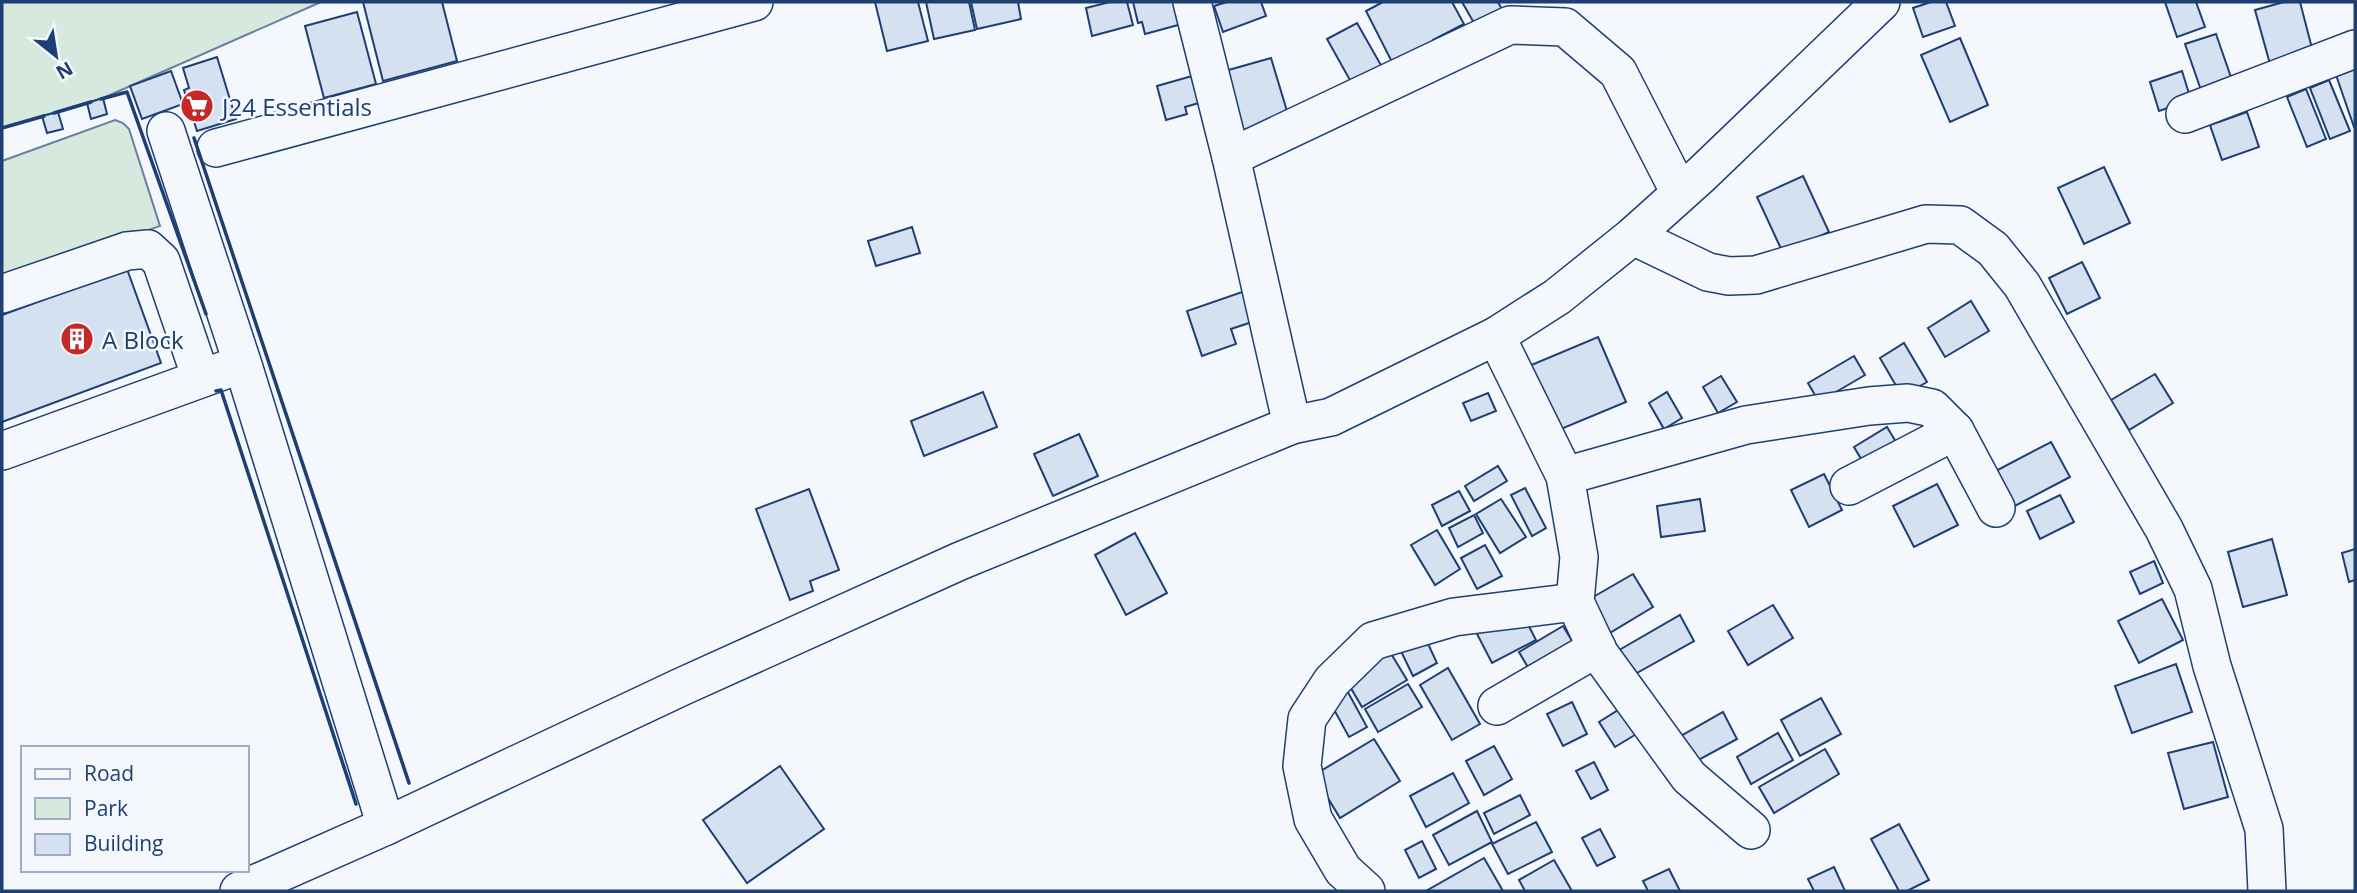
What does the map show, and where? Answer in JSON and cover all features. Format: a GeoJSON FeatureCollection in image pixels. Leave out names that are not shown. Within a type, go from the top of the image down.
{"type":"FeatureCollection","features":[{"type":"Feature","properties":{"kind":"street"},"geometry":{"type":"LineString","coordinates":[[216,148],[754,2]]}},
{"type":"Feature","properties":{"kind":"street"},"geometry":{"type":"LineString","coordinates":[[1192,2],[1231,157],[1292,425]]}},
{"type":"Feature","properties":{"kind":"street"},"geometry":{"type":"LineString","coordinates":[[239,891],[960,561],[1292,425],[1331,417],[1496,336],[1558,297],[1633,236],[1881,2]]}},
{"type":"Feature","properties":{"kind":"street"},"geometry":{"type":"LineString","coordinates":[[1231,157],[1510,25],[1565,27],[1618,72],[1679,193]]}},
{"type":"Feature","properties":{"kind":"street"},"geometry":{"type":"LineString","coordinates":[[2185,114],[2355,49]]}},
{"type":"Feature","properties":{"kind":"street"},"geometry":{"type":"LineString","coordinates":[[166,131],[243,365],[386,826]]}},
{"type":"Feature","properties":{"kind":"street"},"geometry":{"type":"LineString","coordinates":[[1633,236],[1708,272],[1730,276],[1756,275],[1926,224],[1960,225],[1993,249],[2029,296],[2164,529],[2193,589],[2213,666],[2263,829],[2267,891]]}},
{"type":"Feature","properties":{"kind":"street"},"geometry":{"type":"LineString","coordinates":[[2,294],[127,251],[148,249],[161,261],[201,378]]}},
{"type":"Feature","properties":{"kind":"street"},"geometry":{"type":"LineString","coordinates":[[187,336],[228,321]]}},
{"type":"Feature","properties":{"kind":"street"},"geometry":{"type":"LineString","coordinates":[[1496,336],[1565,476],[1579,557],[1575,602],[1597,648],[1689,777],[1751,830]]}},
{"type":"Feature","properties":{"kind":"street"},"geometry":{"type":"LineString","coordinates":[[2,451],[243,365]]}},
{"type":"Feature","properties":{"kind":"street"},"geometry":{"type":"LineString","coordinates":[[1565,476],[1746,425],[1869,406],[1908,403],[1931,408],[1955,431],[1996,508]]}},
{"type":"Feature","properties":{"kind":"street"},"geometry":{"type":"LineString","coordinates":[[1849,486],[1955,431]]}},
{"type":"Feature","properties":{"kind":"street"},"geometry":{"type":"LineString","coordinates":[[1366,891],[1343,870],[1313,820],[1302,766],[1307,719],[1332,681],[1373,641],[1454,617],[1575,602]]}},
{"type":"Feature","properties":{"kind":"street"},"geometry":{"type":"LineString","coordinates":[[1497,706],[1597,648]]}},
{"type":"Feature","properties":{"kind":"green space"},"geometry":{"type":"Polygon","coordinates":[[[2,2],[321,2],[103,98],[2,128],[2,2]]]}},
{"type":"Feature","properties":{"kind":"green space"},"geometry":{"type":"Polygon","coordinates":[[[115,120],[129,129],[160,226],[2,282],[2,161],[115,120]]]}},
{"type":"Feature","properties":{"kind":"building"},"geometry":{"type":"Polygon","coordinates":[[[363,2],[442,2],[457,61],[383,81],[363,2]]]}},
{"type":"Feature","properties":{"kind":"building"},"geometry":{"type":"Polygon","coordinates":[[[875,2],[918,2],[928,41],[887,51],[875,2]]]}},
{"type":"Feature","properties":{"kind":"building"},"geometry":{"type":"Polygon","coordinates":[[[926,2],[969,2],[975,30],[934,39],[926,2]]]}},
{"type":"Feature","properties":{"kind":"building"},"geometry":{"type":"Polygon","coordinates":[[[971,2],[1018,2],[1021,19],[977,29],[971,2]]]}},
{"type":"Feature","properties":{"kind":"building"},"geometry":{"type":"Polygon","coordinates":[[[1110,2],[1127,2],[1133,25],[1092,36],[1086,8],[1110,2]]]}},
{"type":"Feature","properties":{"kind":"building"},"geometry":{"type":"Polygon","coordinates":[[[1133,2],[1177,2],[1182,24],[1145,34],[1142,22],[1138,23],[1133,2]]]}},
{"type":"Feature","properties":{"kind":"building"},"geometry":{"type":"Polygon","coordinates":[[[1227,2],[1261,2],[1266,16],[1223,32],[1214,6],[1227,2]]]}},
{"type":"Feature","properties":{"kind":"building"},"geometry":{"type":"Polygon","coordinates":[[[1383,2],[1452,2],[1464,24],[1433,40],[1435,44],[1394,66],[1366,11],[1383,2]]]}},
{"type":"Feature","properties":{"kind":"building"},"geometry":{"type":"Polygon","coordinates":[[[1462,2],[1498,2],[1505,15],[1478,30],[1462,2]]]}},
{"type":"Feature","properties":{"kind":"building"},"geometry":{"type":"Polygon","coordinates":[[[1931,2],[1946,2],[1955,26],[1923,37],[1913,8],[1931,2]]]}},
{"type":"Feature","properties":{"kind":"building"},"geometry":{"type":"Polygon","coordinates":[[[2165,2],[2196,2],[2205,27],[2177,37],[2165,2]]]}},
{"type":"Feature","properties":{"kind":"building"},"geometry":{"type":"Polygon","coordinates":[[[2284,2],[2300,2],[2313,52],[2270,64],[2255,10],[2284,2]]]}},
{"type":"Feature","properties":{"kind":"building"},"geometry":{"type":"Polygon","coordinates":[[[357,12],[376,84],[324,98],[305,26],[357,12]]]}},
{"type":"Feature","properties":{"kind":"building"},"geometry":{"type":"Polygon","coordinates":[[[1357,23],[1386,74],[1356,91],[1327,39],[1357,23]]]}},
{"type":"Feature","properties":{"kind":"building"},"geometry":{"type":"Polygon","coordinates":[[[2216,34],[2233,83],[2202,93],[2185,44],[2216,34]]]}},
{"type":"Feature","properties":{"kind":"building"},"geometry":{"type":"Polygon","coordinates":[[[1960,38],[1988,105],[1950,122],[1921,55],[1960,38]]]}},
{"type":"Feature","properties":{"kind":"building"},"geometry":{"type":"Polygon","coordinates":[[[217,57],[236,119],[197,131],[184,90],[189,88],[183,68],[217,57]]]}},
{"type":"Feature","properties":{"kind":"building"},"geometry":{"type":"Polygon","coordinates":[[[1271,58],[1290,121],[1244,135],[1225,71],[1271,58]]]}},
{"type":"Feature","properties":{"kind":"building"},"geometry":{"type":"Polygon","coordinates":[[[2355,69],[2355,127],[2354,127],[2336,75],[2355,69]]]}},
{"type":"Feature","properties":{"kind":"building"},"geometry":{"type":"Polygon","coordinates":[[[171,71],[183,104],[142,119],[130,86],[171,71]]]}},
{"type":"Feature","properties":{"kind":"building"},"geometry":{"type":"Polygon","coordinates":[[[2182,71],[2191,100],[2159,111],[2150,82],[2182,71]]]}},
{"type":"Feature","properties":{"kind":"building"},"geometry":{"type":"Polygon","coordinates":[[[1199,74],[1206,101],[1185,107],[1187,114],[1166,120],[1157,86],[1199,74]]]}},
{"type":"Feature","properties":{"kind":"building"},"geometry":{"type":"Polygon","coordinates":[[[2329,80],[2350,131],[2330,139],[2310,88],[2329,80]]]}},
{"type":"Feature","properties":{"kind":"building"},"geometry":{"type":"Polygon","coordinates":[[[2306,89],[2326,139],[2307,147],[2287,97],[2306,89]]]}},
{"type":"Feature","properties":{"kind":"building"},"geometry":{"type":"Polygon","coordinates":[[[103,98],[107,114],[91,119],[87,103],[103,98]]]}},
{"type":"Feature","properties":{"kind":"building"},"geometry":{"type":"Polygon","coordinates":[[[58,112],[63,129],[47,133],[42,116],[58,112]]]}},
{"type":"Feature","properties":{"kind":"building"},"geometry":{"type":"Polygon","coordinates":[[[2247,112],[2259,147],[2222,160],[2210,125],[2247,112]]]}},
{"type":"Feature","properties":{"kind":"building"},"geometry":{"type":"Polygon","coordinates":[[[2104,167],[2130,223],[2084,244],[2058,188],[2104,167]]]}},
{"type":"Feature","properties":{"kind":"building"},"geometry":{"type":"Polygon","coordinates":[[[1803,176],[1829,232],[1783,253],[1757,197],[1803,176]]]}},
{"type":"Feature","properties":{"kind":"building"},"geometry":{"type":"Polygon","coordinates":[[[912,227],[920,253],[876,266],[868,241],[912,227]]]}},
{"type":"Feature","properties":{"kind":"building"},"geometry":{"type":"Polygon","coordinates":[[[2082,262],[2100,298],[2067,314],[2049,278],[2082,262]]]}},
{"type":"Feature","properties":{"kind":"building","name":"A Block"},"geometry":{"type":"Polygon","coordinates":[[[127,269],[161,363],[2,422],[2,315],[127,269]]]}},
{"type":"Feature","properties":{"kind":"building"},"geometry":{"type":"Polygon","coordinates":[[[1245,291],[1255,321],[1231,329],[1236,344],[1202,356],[1187,311],[1245,291]]]}},
{"type":"Feature","properties":{"kind":"building"},"geometry":{"type":"Polygon","coordinates":[[[1971,301],[1989,331],[1945,357],[1928,328],[1971,301]]]}},
{"type":"Feature","properties":{"kind":"building"},"geometry":{"type":"Polygon","coordinates":[[[1598,337],[1626,402],[1549,434],[1522,369],[1598,337]]]}},
{"type":"Feature","properties":{"kind":"building"},"geometry":{"type":"Polygon","coordinates":[[[1904,343],[1927,382],[1902,396],[1880,358],[1904,343]]]}},
{"type":"Feature","properties":{"kind":"building"},"geometry":{"type":"Polygon","coordinates":[[[1854,356],[1865,375],[1819,402],[1808,383],[1854,356]]]}},
{"type":"Feature","properties":{"kind":"building"},"geometry":{"type":"Polygon","coordinates":[[[2155,374],[2173,403],[2129,430],[2111,400],[2155,374]]]}},
{"type":"Feature","properties":{"kind":"building"},"geometry":{"type":"Polygon","coordinates":[[[1721,376],[1737,402],[1718,413],[1703,387],[1721,376]]]}},
{"type":"Feature","properties":{"kind":"building"},"geometry":{"type":"Polygon","coordinates":[[[983,392],[997,427],[924,456],[911,421],[983,392]]]}},
{"type":"Feature","properties":{"kind":"building"},"geometry":{"type":"Polygon","coordinates":[[[1667,392],[1682,418],[1664,429],[1649,403],[1667,392]]]}},
{"type":"Feature","properties":{"kind":"building"},"geometry":{"type":"Polygon","coordinates":[[[1488,393],[1496,411],[1471,421],[1463,403],[1488,393]]]}},
{"type":"Feature","properties":{"kind":"building"},"geometry":{"type":"Polygon","coordinates":[[[1887,427],[1896,442],[1863,462],[1854,447],[1887,427]]]}},
{"type":"Feature","properties":{"kind":"building"},"geometry":{"type":"Polygon","coordinates":[[[1079,434],[1098,476],[1053,496],[1034,454],[1079,434]]]}},
{"type":"Feature","properties":{"kind":"building"},"geometry":{"type":"Polygon","coordinates":[[[2051,442],[2070,477],[2009,509],[1990,474],[2051,442]]]}},
{"type":"Feature","properties":{"kind":"building"},"geometry":{"type":"Polygon","coordinates":[[[1498,466],[1507,481],[1474,501],[1465,486],[1498,466]]]}},
{"type":"Feature","properties":{"kind":"building"},"geometry":{"type":"Polygon","coordinates":[[[1824,474],[1842,510],[1809,527],[1791,490],[1824,474]]]}},
{"type":"Feature","properties":{"kind":"building"},"geometry":{"type":"Polygon","coordinates":[[[1937,484],[1958,525],[1914,547],[1893,506],[1937,484]]]}},
{"type":"Feature","properties":{"kind":"building"},"geometry":{"type":"Polygon","coordinates":[[[1525,488],[1546,528],[1532,536],[1511,495],[1525,488]]]}},
{"type":"Feature","properties":{"kind":"building"},"geometry":{"type":"Polygon","coordinates":[[[809,489],[839,570],[810,581],[813,591],[790,600],[756,509],[809,489]]]}},
{"type":"Feature","properties":{"kind":"building"},"geometry":{"type":"Polygon","coordinates":[[[1459,491],[1470,511],[1442,526],[1432,505],[1459,491]]]}},
{"type":"Feature","properties":{"kind":"building"},"geometry":{"type":"Polygon","coordinates":[[[2060,495],[2074,522],[2040,539],[2027,511],[2060,495]]]}},
{"type":"Feature","properties":{"kind":"building"},"geometry":{"type":"Polygon","coordinates":[[[1501,499],[1526,537],[1500,553],[1476,514],[1501,499]]]}},
{"type":"Feature","properties":{"kind":"building"},"geometry":{"type":"Polygon","coordinates":[[[1700,499],[1705,531],[1661,537],[1657,506],[1700,499]]]}},
{"type":"Feature","properties":{"kind":"building"},"geometry":{"type":"Polygon","coordinates":[[[1474,515],[1483,533],[1458,547],[1449,528],[1474,515]]]}},
{"type":"Feature","properties":{"kind":"building"},"geometry":{"type":"Polygon","coordinates":[[[1437,530],[1460,569],[1435,585],[1411,545],[1437,530]]]}},
{"type":"Feature","properties":{"kind":"building"},"geometry":{"type":"Polygon","coordinates":[[[1135,533],[1167,593],[1126,615],[1095,555],[1135,533]]]}},
{"type":"Feature","properties":{"kind":"building"},"geometry":{"type":"Polygon","coordinates":[[[2272,539],[2287,595],[2243,607],[2228,552],[2272,539]]]}},
{"type":"Feature","properties":{"kind":"building"},"geometry":{"type":"Polygon","coordinates":[[[1485,545],[1502,576],[1477,589],[1461,558],[1485,545]]]}},
{"type":"Feature","properties":{"kind":"building"},"geometry":{"type":"Polygon","coordinates":[[[2355,549],[2355,580],[2349,582],[2342,553],[2355,549]]]}},
{"type":"Feature","properties":{"kind":"building"},"geometry":{"type":"Polygon","coordinates":[[[2154,561],[2163,583],[2140,594],[2130,572],[2154,561]]]}},
{"type":"Feature","properties":{"kind":"building"},"geometry":{"type":"Polygon","coordinates":[[[1633,574],[1653,607],[1608,634],[1588,600],[1633,574]]]}},
{"type":"Feature","properties":{"kind":"building"},"geometry":{"type":"Polygon","coordinates":[[[2162,599],[2183,640],[2139,663],[2118,621],[2162,599]]]}},
{"type":"Feature","properties":{"kind":"building"},"geometry":{"type":"Polygon","coordinates":[[[1773,605],[1793,638],[1748,665],[1728,631],[1773,605]]]}},
{"type":"Feature","properties":{"kind":"building"},"geometry":{"type":"Polygon","coordinates":[[[1521,611],[1536,640],[1492,663],[1477,634],[1521,611]]]}},
{"type":"Feature","properties":{"kind":"building"},"geometry":{"type":"Polygon","coordinates":[[[1680,615],[1694,641],[1628,678],[1614,653],[1680,615]]]}},
{"type":"Feature","properties":{"kind":"building"},"geometry":{"type":"Polygon","coordinates":[[[1563,626],[1577,649],[1533,676],[1519,652],[1563,626]]]}},
{"type":"Feature","properties":{"kind":"building"},"geometry":{"type":"Polygon","coordinates":[[[1422,631],[1437,663],[1413,676],[1397,643],[1422,631]]]}},
{"type":"Feature","properties":{"kind":"building"},"geometry":{"type":"Polygon","coordinates":[[[1387,647],[1407,680],[1362,707],[1342,673],[1387,647]]]}},
{"type":"Feature","properties":{"kind":"building"},"geometry":{"type":"Polygon","coordinates":[[[2176,664],[2192,712],[2132,733],[2115,686],[2176,664]]]}},
{"type":"Feature","properties":{"kind":"building"},"geometry":{"type":"Polygon","coordinates":[[[1448,668],[1480,724],[1452,740],[1420,685],[1448,668]]]}},
{"type":"Feature","properties":{"kind":"building"},"geometry":{"type":"Polygon","coordinates":[[[1408,684],[1422,707],[1378,732],[1365,709],[1408,684]]]}},
{"type":"Feature","properties":{"kind":"building"},"geometry":{"type":"Polygon","coordinates":[[[1344,685],[1367,727],[1349,737],[1326,695],[1344,685]]]}},
{"type":"Feature","properties":{"kind":"building"},"geometry":{"type":"Polygon","coordinates":[[[1821,698],[1841,734],[1800,756],[1781,720],[1821,698]]]}},
{"type":"Feature","properties":{"kind":"building"},"geometry":{"type":"Polygon","coordinates":[[[1572,702],[1587,734],[1563,746],[1547,714],[1572,702]]]}},
{"type":"Feature","properties":{"kind":"building"},"geometry":{"type":"Polygon","coordinates":[[[1623,707],[1638,733],[1615,747],[1599,722],[1623,707]]]}},
{"type":"Feature","properties":{"kind":"building"},"geometry":{"type":"Polygon","coordinates":[[[1723,712],[1737,739],[1695,762],[1681,736],[1723,712]]]}},
{"type":"Feature","properties":{"kind":"building"},"geometry":{"type":"Polygon","coordinates":[[[1778,733],[1793,760],[1751,784],[1737,757],[1778,733]]]}},
{"type":"Feature","properties":{"kind":"building"},"geometry":{"type":"Polygon","coordinates":[[[1374,739],[1400,781],[1340,818],[1314,775],[1374,739]]]}},
{"type":"Feature","properties":{"kind":"building"},"geometry":{"type":"Polygon","coordinates":[[[2213,742],[2228,797],[2184,809],[2168,753],[2213,742]]]}},
{"type":"Feature","properties":{"kind":"building"},"geometry":{"type":"Polygon","coordinates":[[[1494,746],[1512,779],[1484,795],[1466,761],[1494,746]]]}},
{"type":"Feature","properties":{"kind":"building"},"geometry":{"type":"Polygon","coordinates":[[[1825,749],[1839,774],[1774,813],[1759,787],[1825,749]]]}},
{"type":"Feature","properties":{"kind":"building"},"geometry":{"type":"Polygon","coordinates":[[[1594,762],[1608,790],[1591,799],[1576,771],[1594,762]]]}},
{"type":"Feature","properties":{"kind":"building"},"geometry":{"type":"Polygon","coordinates":[[[780,766],[824,829],[747,883],[703,820],[780,766]]]}},
{"type":"Feature","properties":{"kind":"building"},"geometry":{"type":"Polygon","coordinates":[[[1453,773],[1469,803],[1426,827],[1410,796],[1453,773]]]}},
{"type":"Feature","properties":{"kind":"building"},"geometry":{"type":"Polygon","coordinates":[[[1520,795],[1530,815],[1494,834],[1484,813],[1520,795]]]}},
{"type":"Feature","properties":{"kind":"building"},"geometry":{"type":"Polygon","coordinates":[[[1477,811],[1492,842],[1449,865],[1433,835],[1477,811]]]}},
{"type":"Feature","properties":{"kind":"building"},"geometry":{"type":"Polygon","coordinates":[[[1536,822],[1552,852],[1508,874],[1492,844],[1536,822]]]}},
{"type":"Feature","properties":{"kind":"building"},"geometry":{"type":"Polygon","coordinates":[[[1899,824],[1929,880],[1907,891],[1899,891],[1871,839],[1899,824]]]}},
{"type":"Feature","properties":{"kind":"building"},"geometry":{"type":"Polygon","coordinates":[[[1600,829],[1615,857],[1597,866],[1582,838],[1600,829]]]}},
{"type":"Feature","properties":{"kind":"building"},"geometry":{"type":"Polygon","coordinates":[[[1422,841],[1436,869],[1419,878],[1405,850],[1422,841]]]}},
{"type":"Feature","properties":{"kind":"building"},"geometry":{"type":"Polygon","coordinates":[[[1484,858],[1503,891],[1426,891],[1484,858]]]}},
{"type":"Feature","properties":{"kind":"building"},"geometry":{"type":"Polygon","coordinates":[[[1554,860],[1572,891],[1525,891],[1519,880],[1554,860]]]}},
{"type":"Feature","properties":{"kind":"building"},"geometry":{"type":"Polygon","coordinates":[[[1834,867],[1845,891],[1814,891],[1808,879],[1834,867]]]}},
{"type":"Feature","properties":{"kind":"building"},"geometry":{"type":"Polygon","coordinates":[[[1669,869],[1680,891],[1648,891],[1643,881],[1669,869]]]}},
{"type":"Feature","properties":{"kind":"wall"},"geometry":{"type":"LineString","coordinates":[[101,99],[127,92],[206,314]]}},
{"type":"Feature","properties":{"kind":"wall"},"geometry":{"type":"LineString","coordinates":[[54,113],[91,102]]}},
{"type":"Feature","properties":{"kind":"wall"},"geometry":{"type":"LineString","coordinates":[[2,128],[44,116]]}},
{"type":"Feature","properties":{"kind":"wall"},"geometry":{"type":"LineString","coordinates":[[194,138],[409,783]]}},
{"type":"Feature","properties":{"kind":"wall"},"geometry":{"type":"LineString","coordinates":[[216,391],[221,390],[356,804]]}},
{"type":"Feature","properties":{"kind":"place","name":"J24 Essentials"},"geometry":{"type":"Point","coordinates":[197,106]}},
{"type":"Feature","properties":{"kind":"place","name":"A Block"},"geometry":{"type":"Point","coordinates":[77,339]}}]}
